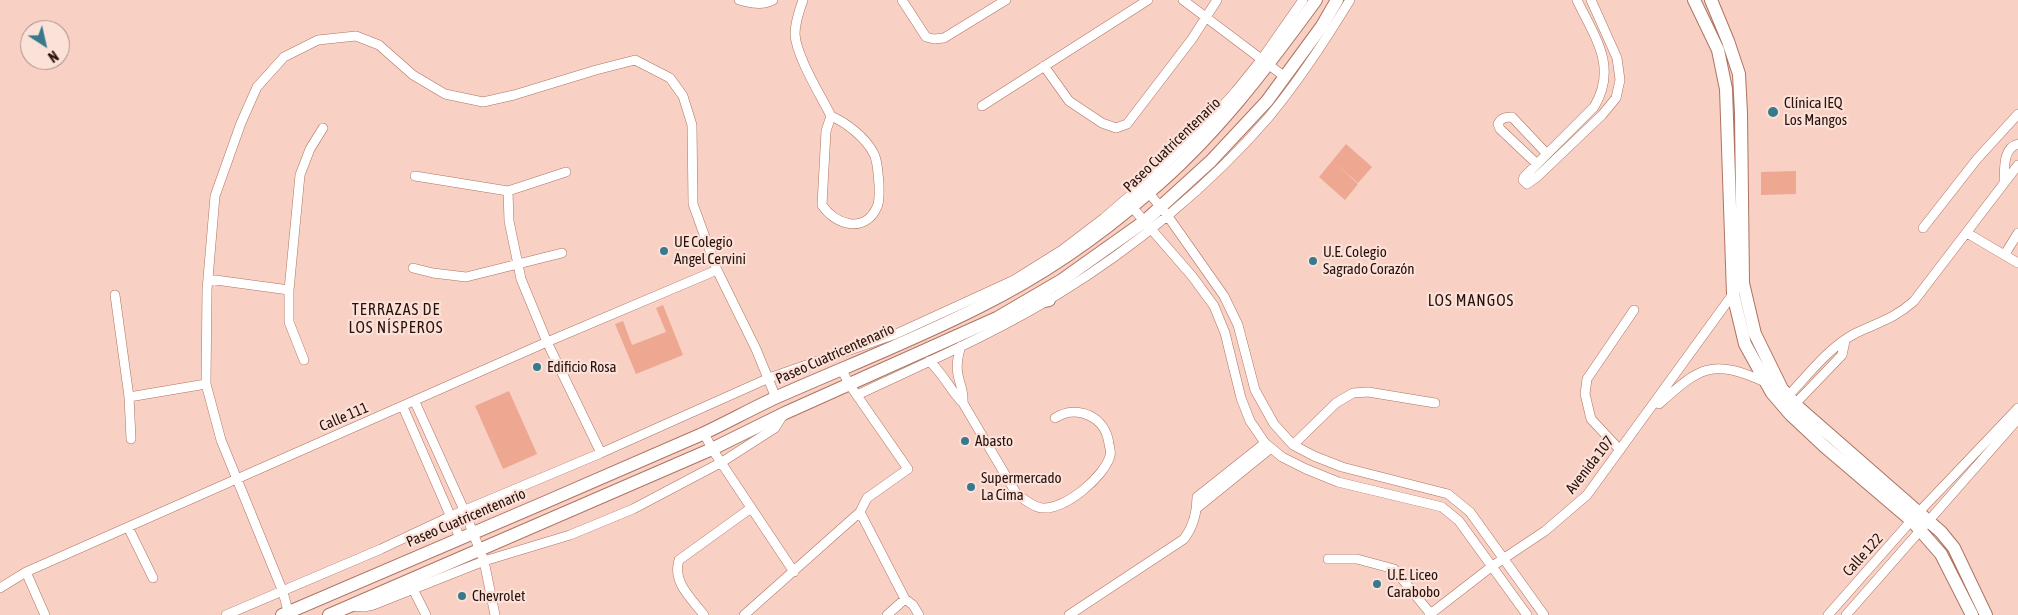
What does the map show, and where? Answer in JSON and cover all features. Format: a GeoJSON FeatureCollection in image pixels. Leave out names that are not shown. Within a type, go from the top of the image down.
{"type":"FeatureCollection","features":[{"type":"Feature","properties":{"kind":"street"},"geometry":{"type":"LineString","coordinates":[[739,0],[752,3],[773,0]]}},
{"type":"Feature","properties":{"kind":"street"},"geometry":{"type":"LineString","coordinates":[[803,0],[795,34],[797,47],[831,116],[842,121],[852,129],[874,154],[878,178],[878,205],[873,215],[864,222],[850,224],[839,221],[827,212],[822,205],[826,131],[831,116]]}},
{"type":"Feature","properties":{"kind":"street"},"geometry":{"type":"LineString","coordinates":[[902,0],[926,37],[934,39],[944,38],[1006,0]]}},
{"type":"Feature","properties":{"kind":"street"},"geometry":{"type":"LineString","coordinates":[[982,106],[1148,0]]}},
{"type":"Feature","properties":{"kind":"street"},"geometry":{"type":"LineString","coordinates":[[1183,0],[1285,76]]}},
{"type":"Feature","properties":{"kind":"street"},"geometry":{"type":"LineString","coordinates":[[1044,66],[1069,102],[1102,123],[1116,128],[1127,124],[1192,39],[1217,0]]}},
{"type":"Feature","properties":{"kind":"street","name":"Paseo Cuatricentenario"},"geometry":{"type":"LineString","coordinates":[[226,615],[283,592],[464,510],[601,453],[769,378],[896,334],[1014,280],[1132,207],[1148,194],[1228,116],[1265,62],[1303,0]]}},
{"type":"Feature","properties":{"kind":"street","name":"Paseo Cuatricentenario"},"geometry":{"type":"LineString","coordinates":[[287,614],[704,433],[776,398],[980,307],[1027,280],[1107,221],[1217,113],[1265,62],[1316,0]]}},
{"type":"Feature","properties":{"kind":"street"},"geometry":{"type":"LineString","coordinates":[[1164,211],[1267,101],[1322,26],[1337,0]]}},
{"type":"Feature","properties":{"kind":"street"},"geometry":{"type":"LineString","coordinates":[[329,615],[349,606],[411,585],[482,556],[785,413],[930,362],[1049,300],[1090,274],[1239,150],[1269,117],[1317,54],[1350,0]]}},
{"type":"Feature","properties":{"kind":"street"},"geometry":{"type":"LineString","coordinates":[[1577,0],[1601,51],[1605,65],[1605,82],[1600,98],[1594,108],[1524,177],[1523,180],[1526,184],[1537,177],[1602,115],[1616,98],[1620,80],[1617,58],[1591,0]]}},
{"type":"Feature","properties":{"kind":"street"},"geometry":{"type":"LineString","coordinates":[[1694,0],[1718,50],[1726,89],[1733,294],[1746,344],[1765,382],[1791,415],[1824,446],[1915,517],[1929,521],[1954,548],[1986,615]]}},
{"type":"Feature","properties":{"kind":"street"},"geometry":{"type":"LineString","coordinates":[[1710,0],[1728,42],[1738,74],[1741,113],[1743,284],[1754,334],[1782,389],[1813,422],[1915,517],[1920,531],[1942,554],[1972,615]]}},
{"type":"Feature","properties":{"kind":"street"},"geometry":{"type":"LineString","coordinates":[[287,614],[283,592],[221,440],[206,384],[208,279],[215,196],[241,123],[257,87],[284,57],[318,40],[356,36],[379,45],[414,75],[445,94],[483,102],[636,60],[670,78],[683,96],[692,125],[693,204],[717,270],[769,378],[776,398]]}},
{"type":"Feature","properties":{"kind":"street"},"geometry":{"type":"LineString","coordinates":[[1923,228],[1977,159],[2018,114]]}},
{"type":"Feature","properties":{"kind":"street"},"geometry":{"type":"LineString","coordinates":[[1537,164],[1500,128],[1498,124],[1500,120],[1512,117],[1548,154]]}},
{"type":"Feature","properties":{"kind":"street"},"geometry":{"type":"LineString","coordinates":[[304,360],[289,322],[289,290],[300,175],[310,149],[323,128]]}},
{"type":"Feature","properties":{"kind":"street"},"geometry":{"type":"LineString","coordinates":[[1999,134],[2015,145],[2007,152],[2004,183]]}},
{"type":"Feature","properties":{"kind":"street"},"geometry":{"type":"LineString","coordinates":[[1792,400],[1842,355],[1845,340],[1903,311],[1925,287],[2018,165]]}},
{"type":"Feature","properties":{"kind":"street"},"geometry":{"type":"LineString","coordinates":[[1159,170],[1172,170]]}},
{"type":"Feature","properties":{"kind":"street"},"geometry":{"type":"LineString","coordinates":[[415,176],[508,191],[566,172]]}},
{"type":"Feature","properties":{"kind":"street"},"geometry":{"type":"LineString","coordinates":[[508,191],[508,221],[520,278],[601,453]]}},
{"type":"Feature","properties":{"kind":"street"},"geometry":{"type":"LineString","coordinates":[[1148,194],[1164,211],[1224,296],[1238,325],[1255,390],[1274,424],[1293,445],[1342,467],[1448,494],[1470,512],[1544,615]]}},
{"type":"Feature","properties":{"kind":"street"},"geometry":{"type":"LineString","coordinates":[[1132,207],[1192,276],[1214,306],[1225,333],[1241,398],[1250,421],[1268,445],[1282,457],[1338,482],[1442,507],[1459,521],[1527,615]]}},
{"type":"Feature","properties":{"kind":"street"},"geometry":{"type":"LineString","coordinates":[[853,389],[997,318],[1062,280],[1148,224]]}},
{"type":"Feature","properties":{"kind":"street"},"geometry":{"type":"LineString","coordinates":[[1967,233],[2018,263]]}},
{"type":"Feature","properties":{"kind":"street"},"geometry":{"type":"LineString","coordinates":[[2005,254],[2018,233]]}},
{"type":"Feature","properties":{"kind":"street"},"geometry":{"type":"LineString","coordinates":[[413,268],[433,273],[466,277],[562,253]]}},
{"type":"Feature","properties":{"kind":"street","name":"Calle 111"},"geometry":{"type":"LineString","coordinates":[[0,588],[26,572],[236,478],[717,270]]}},
{"type":"Feature","properties":{"kind":"street"},"geometry":{"type":"LineString","coordinates":[[208,279],[289,290]]}},
{"type":"Feature","properties":{"kind":"street"},"geometry":{"type":"LineString","coordinates":[[1014,280],[1027,280]]}},
{"type":"Feature","properties":{"kind":"street","name":"Avenida 107"},"geometry":{"type":"LineString","coordinates":[[1430,614],[1491,567],[1545,531],[1587,495],[1733,294]]}},
{"type":"Feature","properties":{"kind":"street"},"geometry":{"type":"LineString","coordinates":[[115,296],[129,396],[131,439]]}},
{"type":"Feature","properties":{"kind":"street"},"geometry":{"type":"LineString","coordinates":[[1020,305],[1049,300]]}},
{"type":"Feature","properties":{"kind":"street"},"geometry":{"type":"LineString","coordinates":[[1620,450],[1591,419],[1585,394],[1587,379],[1634,310]]}},
{"type":"Feature","properties":{"kind":"street"},"geometry":{"type":"LineString","coordinates":[[961,346],[958,357],[958,373],[964,393],[962,403]]}},
{"type":"Feature","properties":{"kind":"street"},"geometry":{"type":"LineString","coordinates":[[930,362],[936,367],[962,403],[1016,493],[1024,500],[1042,508],[1056,506],[1085,489],[1102,473],[1110,455],[1108,437],[1101,425],[1091,416],[1077,412],[1063,413],[1055,418]]}},
{"type":"Feature","properties":{"kind":"street"},"geometry":{"type":"LineString","coordinates":[[1645,416],[1682,383],[1698,373],[1716,368],[1741,371],[1765,382]]}},
{"type":"Feature","properties":{"kind":"street"},"geometry":{"type":"LineString","coordinates":[[744,615],[860,512],[867,498],[908,469],[842,370]]}},
{"type":"Feature","properties":{"kind":"street"},"geometry":{"type":"LineString","coordinates":[[129,396],[206,384]]}},
{"type":"Feature","properties":{"kind":"street"},"geometry":{"type":"LineString","coordinates":[[1293,445],[1336,403],[1353,393],[1368,392],[1435,403]]}},
{"type":"Feature","properties":{"kind":"street"},"geometry":{"type":"LineString","coordinates":[[415,402],[464,510],[482,556],[495,615]]}},
{"type":"Feature","properties":{"kind":"street"},"geometry":{"type":"LineString","coordinates":[[403,407],[460,538]]}},
{"type":"Feature","properties":{"kind":"street","name":"Calle 122"},"geometry":{"type":"LineString","coordinates":[[1828,615],[1915,517],[2018,408]]}},
{"type":"Feature","properties":{"kind":"street"},"geometry":{"type":"LineString","coordinates":[[482,556],[570,535],[633,510],[722,462],[775,428],[785,413]]}},
{"type":"Feature","properties":{"kind":"street","name":"Calle 122"},"geometry":{"type":"LineString","coordinates":[[1846,615],[2018,419]]}},
{"type":"Feature","properties":{"kind":"street"},"geometry":{"type":"LineString","coordinates":[[704,433],[712,449],[794,572]]}},
{"type":"Feature","properties":{"kind":"street"},"geometry":{"type":"LineString","coordinates":[[1069,615],[1184,539],[1190,531],[1197,508],[1197,497],[1268,445]]}},
{"type":"Feature","properties":{"kind":"street"},"geometry":{"type":"LineString","coordinates":[[704,615],[678,580],[676,569],[679,560],[751,508]]}},
{"type":"Feature","properties":{"kind":"street"},"geometry":{"type":"LineString","coordinates":[[860,512],[905,600],[912,605],[919,615]]}},
{"type":"Feature","properties":{"kind":"street"},"geometry":{"type":"LineString","coordinates":[[128,526],[153,578]]}},
{"type":"Feature","properties":{"kind":"street"},"geometry":{"type":"LineString","coordinates":[[1328,559],[1357,559],[1394,569],[1430,614]]}},
{"type":"Feature","properties":{"kind":"street"},"geometry":{"type":"LineString","coordinates":[[26,572],[45,615]]}},
{"type":"Feature","properties":{"kind":"street"},"geometry":{"type":"LineString","coordinates":[[411,585],[426,615]]}},
{"type":"Feature","properties":{"kind":"street"},"geometry":{"type":"LineString","coordinates":[[887,615],[905,600]]}},
{"type":"Feature","properties":{"kind":"shaded area"},"geometry":{"type":"Polygon","coordinates":[[[1346,144],[1372,167],[1358,183],[1334,162],[1358,184],[1345,200],[1319,177],[1346,144]]]}},
{"type":"Feature","properties":{"kind":"shaded area"},"geometry":{"type":"Polygon","coordinates":[[[1796,171],[1796,194],[1761,195],[1761,172],[1796,171]]]}},
{"type":"Feature","properties":{"kind":"shaded area"},"geometry":{"type":"Polygon","coordinates":[[[663,305],[683,355],[636,374],[615,324],[623,321],[632,345],[666,332],[656,308],[663,305]]]}},
{"type":"Feature","properties":{"kind":"shaded area"},"geometry":{"type":"Polygon","coordinates":[[[509,391],[537,454],[503,469],[475,406],[509,391]]]}},
{"type":"Feature","properties":{"kind":"place","name":"Clínica IEQ Los Mangos"},"geometry":{"type":"Point","coordinates":[1773,112]}},
{"type":"Feature","properties":{"kind":"place","name":"UE Colegio Angel Cervini"},"geometry":{"type":"Point","coordinates":[664,251]}},
{"type":"Feature","properties":{"kind":"place","name":"U.E. Colegio Sagrado Corazón"},"geometry":{"type":"Point","coordinates":[1313,261]}},
{"type":"Feature","properties":{"kind":"place","name":"Edificio Rosa"},"geometry":{"type":"Point","coordinates":[537,367]}},
{"type":"Feature","properties":{"kind":"place","name":"Abasto"},"geometry":{"type":"Point","coordinates":[965,441]}},
{"type":"Feature","properties":{"kind":"place","name":"Supermercado La Cima"},"geometry":{"type":"Point","coordinates":[971,487]}},
{"type":"Feature","properties":{"kind":"place","name":"U.E. Liceo Carabobo"},"geometry":{"type":"Point","coordinates":[1377,584]}},
{"type":"Feature","properties":{"kind":"place","name":"Chevrolet"},"geometry":{"type":"Point","coordinates":[462,596]}},
{"type":"Feature","properties":{"kind":"district","name":"LOS MANGOS"},"geometry":{"type":"Point","coordinates":[1471,301]}},
{"type":"Feature","properties":{"kind":"district","name":"TERRAZAS DE LOS NÍSPEROS"},"geometry":{"type":"Point","coordinates":[396,319]}}]}
